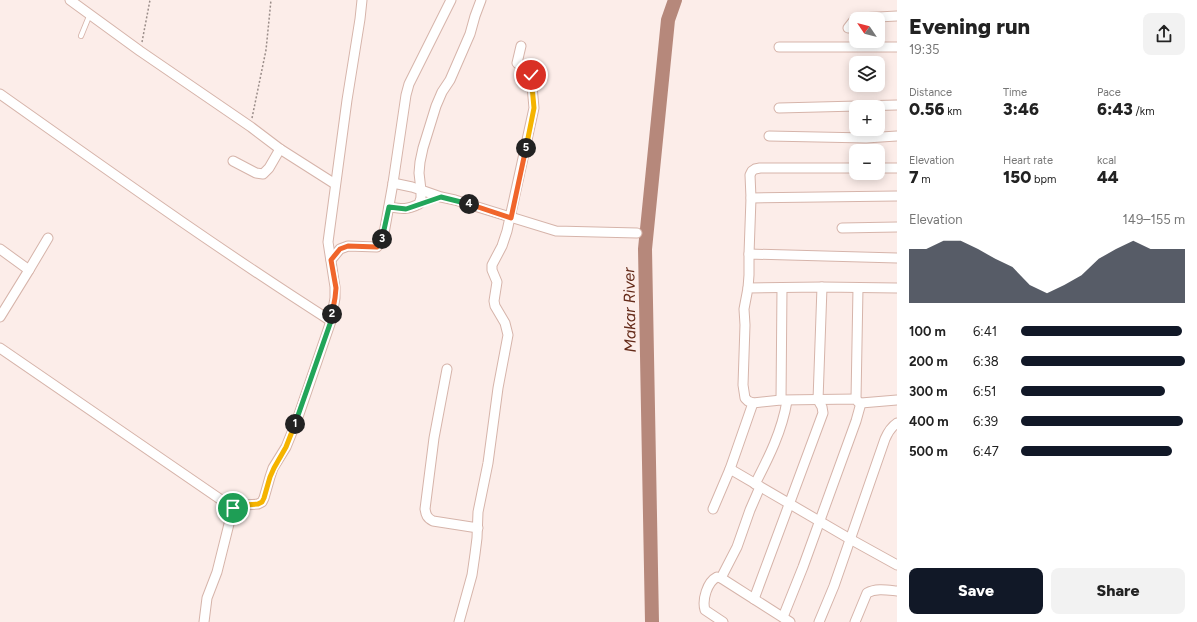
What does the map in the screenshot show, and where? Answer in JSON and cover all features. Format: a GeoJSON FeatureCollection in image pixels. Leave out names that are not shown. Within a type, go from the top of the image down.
{"type":"FeatureCollection","features":[{"type":"Feature","properties":{"kind":"street"},"geometry":{"type":"LineString","coordinates":[[70,0],[280,149],[336,184]]}},
{"type":"Feature","properties":{"kind":"street"},"geometry":{"type":"LineString","coordinates":[[0,348],[233,508],[262,502],[270,477],[286,447],[297,420],[331,321],[336,288],[328,242],[362,0]]}},
{"type":"Feature","properties":{"kind":"street"},"geometry":{"type":"LineString","coordinates":[[331,260],[340,249],[348,246],[377,247],[383,239],[409,84],[451,0]]}},
{"type":"Feature","properties":{"kind":"street"},"geometry":{"type":"LineString","coordinates":[[419,204],[421,190],[419,173],[423,148],[436,106],[442,92],[450,80],[470,34],[481,0]]}},
{"type":"Feature","properties":{"kind":"street"},"geometry":{"type":"LineString","coordinates":[[848,28],[855,19],[859,18],[897,16]]}},
{"type":"Feature","properties":{"kind":"street"},"geometry":{"type":"LineString","coordinates":[[459,622],[472,575],[478,528],[478,512],[488,463],[498,388],[508,335],[505,323],[495,306],[494,301],[497,282],[492,265],[502,246],[511,218],[534,108],[531,75],[517,63],[521,46]]}},
{"type":"Feature","properties":{"kind":"street"},"geometry":{"type":"LineString","coordinates":[[779,47],[897,47]]}},
{"type":"Feature","properties":{"kind":"street"},"geometry":{"type":"LineString","coordinates":[[0,94],[283,291],[331,321]]}},
{"type":"Feature","properties":{"kind":"street"},"geometry":{"type":"LineString","coordinates":[[779,108],[897,105]]}},
{"type":"Feature","properties":{"kind":"street"},"geometry":{"type":"LineString","coordinates":[[769,136],[866,138],[897,136]]}},
{"type":"Feature","properties":{"kind":"street"},"geometry":{"type":"LineString","coordinates":[[233,161],[256,173],[263,174],[269,168],[280,149]]}},
{"type":"Feature","properties":{"kind":"street"},"geometry":{"type":"LineString","coordinates":[[849,168],[760,168],[752,171],[750,175],[751,198],[749,275],[748,288],[744,303],[745,325],[743,385],[745,398],[753,403],[818,400],[897,400]]}},
{"type":"Feature","properties":{"kind":"street"},"geometry":{"type":"LineString","coordinates":[[885,168],[897,168]]}},
{"type":"Feature","properties":{"kind":"street"},"geometry":{"type":"LineString","coordinates":[[393,183],[412,187],[556,231],[637,234]]}},
{"type":"Feature","properties":{"kind":"street"},"geometry":{"type":"LineString","coordinates":[[751,198],[897,196]]}},
{"type":"Feature","properties":{"kind":"street"},"geometry":{"type":"LineString","coordinates":[[389,207],[406,209],[441,197]]}},
{"type":"Feature","properties":{"kind":"street"},"geometry":{"type":"LineString","coordinates":[[842,228],[897,227]]}},
{"type":"Feature","properties":{"kind":"street"},"geometry":{"type":"LineString","coordinates":[[0,317],[3,306],[29,270],[48,238]]}},
{"type":"Feature","properties":{"kind":"street"},"geometry":{"type":"LineString","coordinates":[[328,242],[340,249]]}},
{"type":"Feature","properties":{"kind":"street"},"geometry":{"type":"LineString","coordinates":[[0,249],[29,270]]}},
{"type":"Feature","properties":{"kind":"street"},"geometry":{"type":"LineString","coordinates":[[749,254],[897,258]]}},
{"type":"Feature","properties":{"kind":"street"},"geometry":{"type":"LineString","coordinates":[[754,599],[823,413],[822,407],[818,400],[822,287]]}},
{"type":"Feature","properties":{"kind":"street"},"geometry":{"type":"LineString","coordinates":[[748,288],[897,288]]}},
{"type":"Feature","properties":{"kind":"street"},"geometry":{"type":"LineString","coordinates":[[721,578],[737,547],[784,416],[782,288]]}},
{"type":"Feature","properties":{"kind":"street"},"geometry":{"type":"LineString","coordinates":[[723,622],[705,610],[704,605],[705,597],[711,581],[717,578],[721,578],[787,620],[856,420],[859,401],[858,288]]}},
{"type":"Feature","properties":{"kind":"street"},"geometry":{"type":"LineString","coordinates":[[447,369],[434,438],[425,509],[426,516],[428,519],[433,521],[478,528]]}},
{"type":"Feature","properties":{"kind":"street"},"geometry":{"type":"LineString","coordinates":[[713,509],[730,469],[753,403]]}},
{"type":"Feature","properties":{"kind":"street"},"geometry":{"type":"LineString","coordinates":[[819,622],[834,586],[885,439],[889,430],[897,422]]}},
{"type":"Feature","properties":{"kind":"street"},"geometry":{"type":"LineString","coordinates":[[730,469],[897,565]]}},
{"type":"Feature","properties":{"kind":"street"},"geometry":{"type":"LineString","coordinates":[[204,622],[208,598],[217,572],[233,508]]}},
{"type":"Feature","properties":{"kind":"street"},"geometry":{"type":"LineString","coordinates":[[855,622],[867,593],[871,590],[897,591]]}},
{"type":"Feature","properties":{"kind":"street"},"geometry":{"type":"LineString","coordinates":[[704,622],[709,613]]}},
{"type":"Feature","properties":{"kind":"lane"},"geometry":{"type":"LineString","coordinates":[[81,36],[90,14]]}},
{"type":"Feature","properties":{"kind":"path"},"geometry":{"type":"LineString","coordinates":[[140,51],[150,0]]}},
{"type":"Feature","properties":{"kind":"path"},"geometry":{"type":"LineString","coordinates":[[251,127],[266,50],[271,0]]}},
{"type":"Feature","properties":{"kind":"waterway","name":"Makar River"},"geometry":{"type":"LineString","coordinates":[[652,622],[645,249],[668,20],[675,0]]}},
{"type":"Feature","properties":{"kind":"route"},"geometry":{"type":"LineString","coordinates":[[233,508],[235,509],[244,505],[258,504],[262,502],[270,477],[286,447],[297,420],[331,321],[336,288],[331,260],[340,249],[348,246],[377,247],[383,239],[389,207],[400,209],[412,208],[419,204],[441,197],[511,218],[534,108],[531,75]]}}]}
